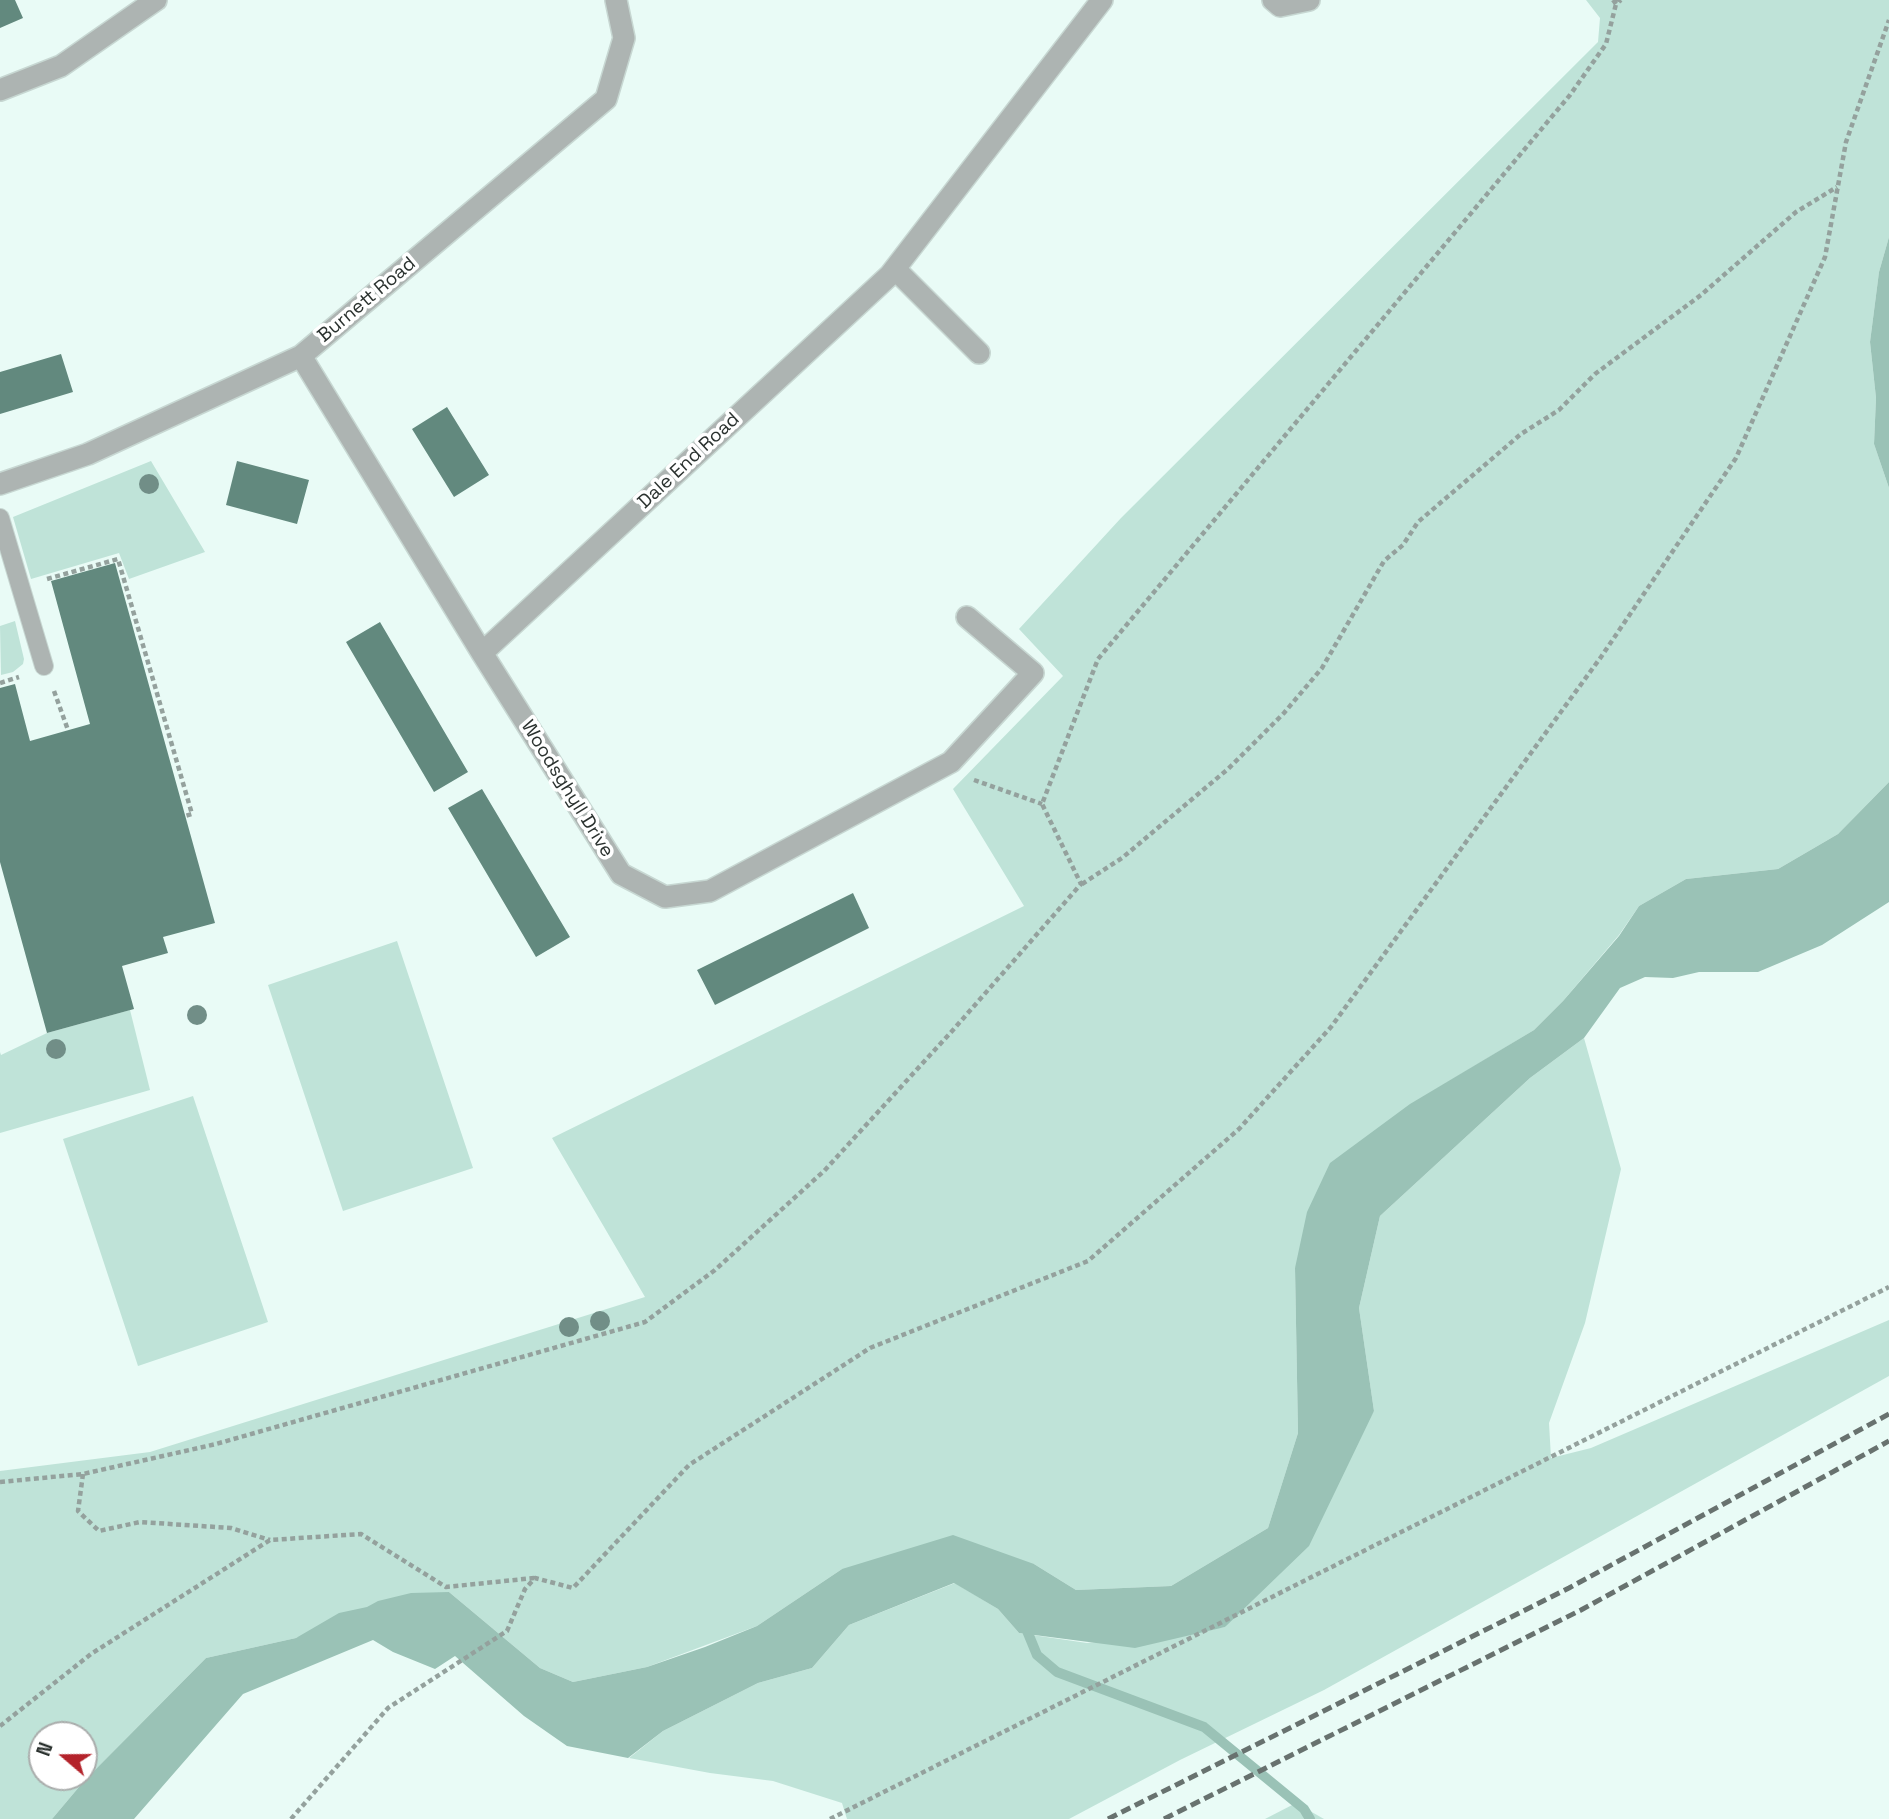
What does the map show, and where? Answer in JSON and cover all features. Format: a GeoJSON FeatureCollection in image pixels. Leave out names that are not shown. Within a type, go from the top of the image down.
{"type":"FeatureCollection","features":[{"type":"Feature","properties":{"kind":"street"},"geometry":{"type":"LineString","coordinates":[[0,90],[61,66],[156,0]]}},
{"type":"Feature","properties":{"kind":"street","name":"Burnett Road"},"geometry":{"type":"LineString","coordinates":[[0,484],[88,454],[301,356],[606,99],[624,38],[616,0]]}},
{"type":"Feature","properties":{"kind":"street","name":"Dale End Road"},"geometry":{"type":"LineString","coordinates":[[482,653],[895,269],[1102,0]]}},
{"type":"Feature","properties":{"kind":"street"},"geometry":{"type":"LineString","coordinates":[[1273,0],[1280,6],[1308,0]]}},
{"type":"Feature","properties":{"kind":"street"},"geometry":{"type":"LineString","coordinates":[[895,269],[979,353]]}},
{"type":"Feature","properties":{"kind":"street","name":"Woodsghyll Drive"},"geometry":{"type":"LineString","coordinates":[[301,356],[482,653],[621,874],[665,897],[710,891],[951,762],[1033,673],[967,617]]}},
{"type":"Feature","properties":{"kind":"lane"},"geometry":{"type":"LineString","coordinates":[[0,518],[44,666]]}},
{"type":"Feature","properties":{"kind":"path"},"geometry":{"type":"LineString","coordinates":[[1042,803],[1098,659],[1570,95],[1606,44],[1617,1]]}},
{"type":"Feature","properties":{"kind":"path"},"geometry":{"type":"LineString","coordinates":[[83,1474],[78,1511],[99,1531],[141,1522],[231,1528],[270,1540],[361,1534],[446,1587],[535,1578],[573,1588],[689,1465],[870,1348],[1088,1261],[1239,1129],[1331,1027],[1601,657],[1736,458],[1825,257],[1846,142],[1889,20]]}},
{"type":"Feature","properties":{"kind":"path"},"geometry":{"type":"LineString","coordinates":[[0,1482],[83,1474],[216,1444],[645,1322],[715,1270],[824,1171],[1082,884],[1122,858],[1217,778],[1284,713],[1322,668],[1384,561],[1403,545],[1418,522],[1521,434],[1559,410],[1595,374],[1701,295],[1796,212],[1838,187]]}},
{"type":"Feature","properties":{"kind":"path"},"geometry":{"type":"LineString","coordinates":[[21,588],[118,559],[192,814],[185,816]]}},
{"type":"Feature","properties":{"kind":"path"},"geometry":{"type":"LineString","coordinates":[[44,666],[68,730]]}},
{"type":"Feature","properties":{"kind":"path"},"geometry":{"type":"LineString","coordinates":[[951,762],[974,781],[1042,803],[1082,884]]}},
{"type":"Feature","properties":{"kind":"path"},"geometry":{"type":"LineString","coordinates":[[830,1819],[1889,1287]]}},
{"type":"Feature","properties":{"kind":"path"},"geometry":{"type":"LineString","coordinates":[[0,1726],[91,1654],[270,1540]]}},
{"type":"Feature","properties":{"kind":"path"},"geometry":{"type":"LineString","coordinates":[[291,1819],[388,1709],[507,1631],[526,1589],[535,1578]]}},
{"type":"Feature","properties":{"kind":"shaded area"},"geometry":{"type":"Polygon","coordinates":[[[1586,0],[1889,0],[1889,237],[1879,272],[1870,342],[1876,398],[1874,444],[1889,488],[1889,782],[1838,834],[1778,869],[1686,879],[1639,906],[1619,935],[1563,1001],[1534,1030],[1420,1099],[1295,1268],[1298,1433],[1268,1528],[1171,1586],[1076,1590],[1034,1564],[842,1569],[757,1626],[647,1667],[573,1682],[540,1668],[449,1592],[296,1638],[206,1658],[98,1767],[98,1721],[28,1721],[28,1791],[76,1791],[52,1819],[0,1819],[0,1471],[150,1452],[645,1297],[552,1138],[1024,906],[953,789],[1063,676],[1019,629],[1121,518],[1598,42],[1600,18],[1586,0]]]}},
{"type":"Feature","properties":{"kind":"shaded area"},"geometry":{"type":"Polygon","coordinates":[[[1889,237],[1889,488],[1874,444],[1876,398],[1870,342],[1879,272],[1889,237]]]}},
{"type":"Feature","properties":{"kind":"shaded area"},"geometry":{"type":"Polygon","coordinates":[[[151,461],[205,552],[129,579],[119,553],[31,579],[13,517],[151,461]]]}},
{"type":"Feature","properties":{"kind":"shaded area"},"geometry":{"type":"Polygon","coordinates":[[[15,621],[23,664],[13,672],[1,675],[0,626],[15,621]]]}},
{"type":"Feature","properties":{"kind":"shaded area"},"geometry":{"type":"Polygon","coordinates":[[[1889,782],[1889,902],[1822,945],[1758,972],[1699,972],[1673,978],[1645,977],[1620,988],[1584,1038],[1530,1078],[1380,1216],[1359,1308],[1374,1411],[1309,1546],[1225,1627],[1135,1648],[1019,1633],[998,1609],[954,1583],[849,1625],[812,1668],[758,1683],[663,1731],[628,1758],[567,1746],[524,1716],[455,1656],[435,1669],[393,1652],[373,1640],[243,1694],[134,1819],[52,1819],[76,1791],[98,1791],[98,1767],[206,1658],[296,1638],[339,1613],[411,1593],[449,1592],[540,1668],[573,1682],[647,1667],[705,1647],[757,1626],[842,1569],[953,1535],[1034,1564],[1076,1590],[1171,1586],[1268,1528],[1298,1433],[1295,1268],[1307,1212],[1330,1163],[1410,1104],[1534,1030],[1619,936],[1639,906],[1686,879],[1778,869],[1838,834],[1889,782]]]}},
{"type":"Feature","properties":{"kind":"shaded area"},"geometry":{"type":"Polygon","coordinates":[[[397,941],[473,1168],[343,1211],[268,985],[397,941]]]}},
{"type":"Feature","properties":{"kind":"shaded area"},"geometry":{"type":"Polygon","coordinates":[[[130,1010],[150,1090],[0,1133],[0,1052],[1,1055],[47,1033],[130,1010]]]}},
{"type":"Feature","properties":{"kind":"shaded area"},"geometry":{"type":"Polygon","coordinates":[[[1584,1038],[1621,1169],[1585,1323],[1549,1423],[1551,1458],[1591,1448],[1889,1320],[1889,1376],[1324,1690],[1180,1760],[1069,1819],[847,1819],[842,1803],[773,1781],[629,1758],[663,1731],[758,1683],[812,1668],[849,1625],[955,1583],[998,1609],[1019,1633],[1087,1643],[1225,1627],[1374,1411],[1359,1308],[1380,1216],[1530,1078],[1584,1038]]]}},
{"type":"Feature","properties":{"kind":"shaded area"},"geometry":{"type":"Polygon","coordinates":[[[193,1096],[268,1322],[138,1366],[63,1139],[193,1096]]]}},
{"type":"Feature","properties":{"kind":"shaded area"},"geometry":{"type":"Polygon","coordinates":[[[1296,1803],[1324,1819],[1265,1819],[1296,1803]]]}},
{"type":"Feature","properties":{"kind":"building"},"geometry":{"type":"Polygon","coordinates":[[[0,0],[15,0],[23,18],[0,28],[0,0]]]}},
{"type":"Feature","properties":{"kind":"building"},"geometry":{"type":"Polygon","coordinates":[[[61,354],[73,392],[0,414],[0,372],[61,354]]]}},
{"type":"Feature","properties":{"kind":"building"},"geometry":{"type":"Polygon","coordinates":[[[447,407],[489,475],[454,497],[412,429],[447,407]]]}},
{"type":"Feature","properties":{"kind":"building"},"geometry":{"type":"Polygon","coordinates":[[[237,461],[309,480],[297,524],[226,505],[237,461]]]}},
{"type":"Feature","properties":{"kind":"building"},"geometry":{"type":"Polygon","coordinates":[[[115,563],[215,923],[163,937],[168,953],[122,966],[134,1009],[47,1033],[0,862],[0,688],[15,684],[30,741],[90,724],[51,581],[115,563]]]}},
{"type":"Feature","properties":{"kind":"building"},"geometry":{"type":"Polygon","coordinates":[[[380,622],[468,772],[434,792],[346,642],[380,622]]]}},
{"type":"Feature","properties":{"kind":"building"},"geometry":{"type":"Polygon","coordinates":[[[482,789],[570,937],[536,957],[448,808],[482,789]]]}},
{"type":"Feature","properties":{"kind":"building"},"geometry":{"type":"Polygon","coordinates":[[[853,893],[869,928],[715,1005],[697,970],[853,893]]]}},
{"type":"Feature","properties":{"kind":"waterway"},"geometry":{"type":"LineString","coordinates":[[1023,1621],[1037,1655],[1057,1672],[1204,1727],[1304,1809],[1310,1819]]}},
{"type":"Feature","properties":{"kind":"railway"},"geometry":{"type":"LineString","coordinates":[[1108,1819],[1569,1588],[1889,1414]]}},
{"type":"Feature","properties":{"kind":"railway"},"geometry":{"type":"LineString","coordinates":[[1164,1819],[1581,1610],[1889,1441]]}}]}
